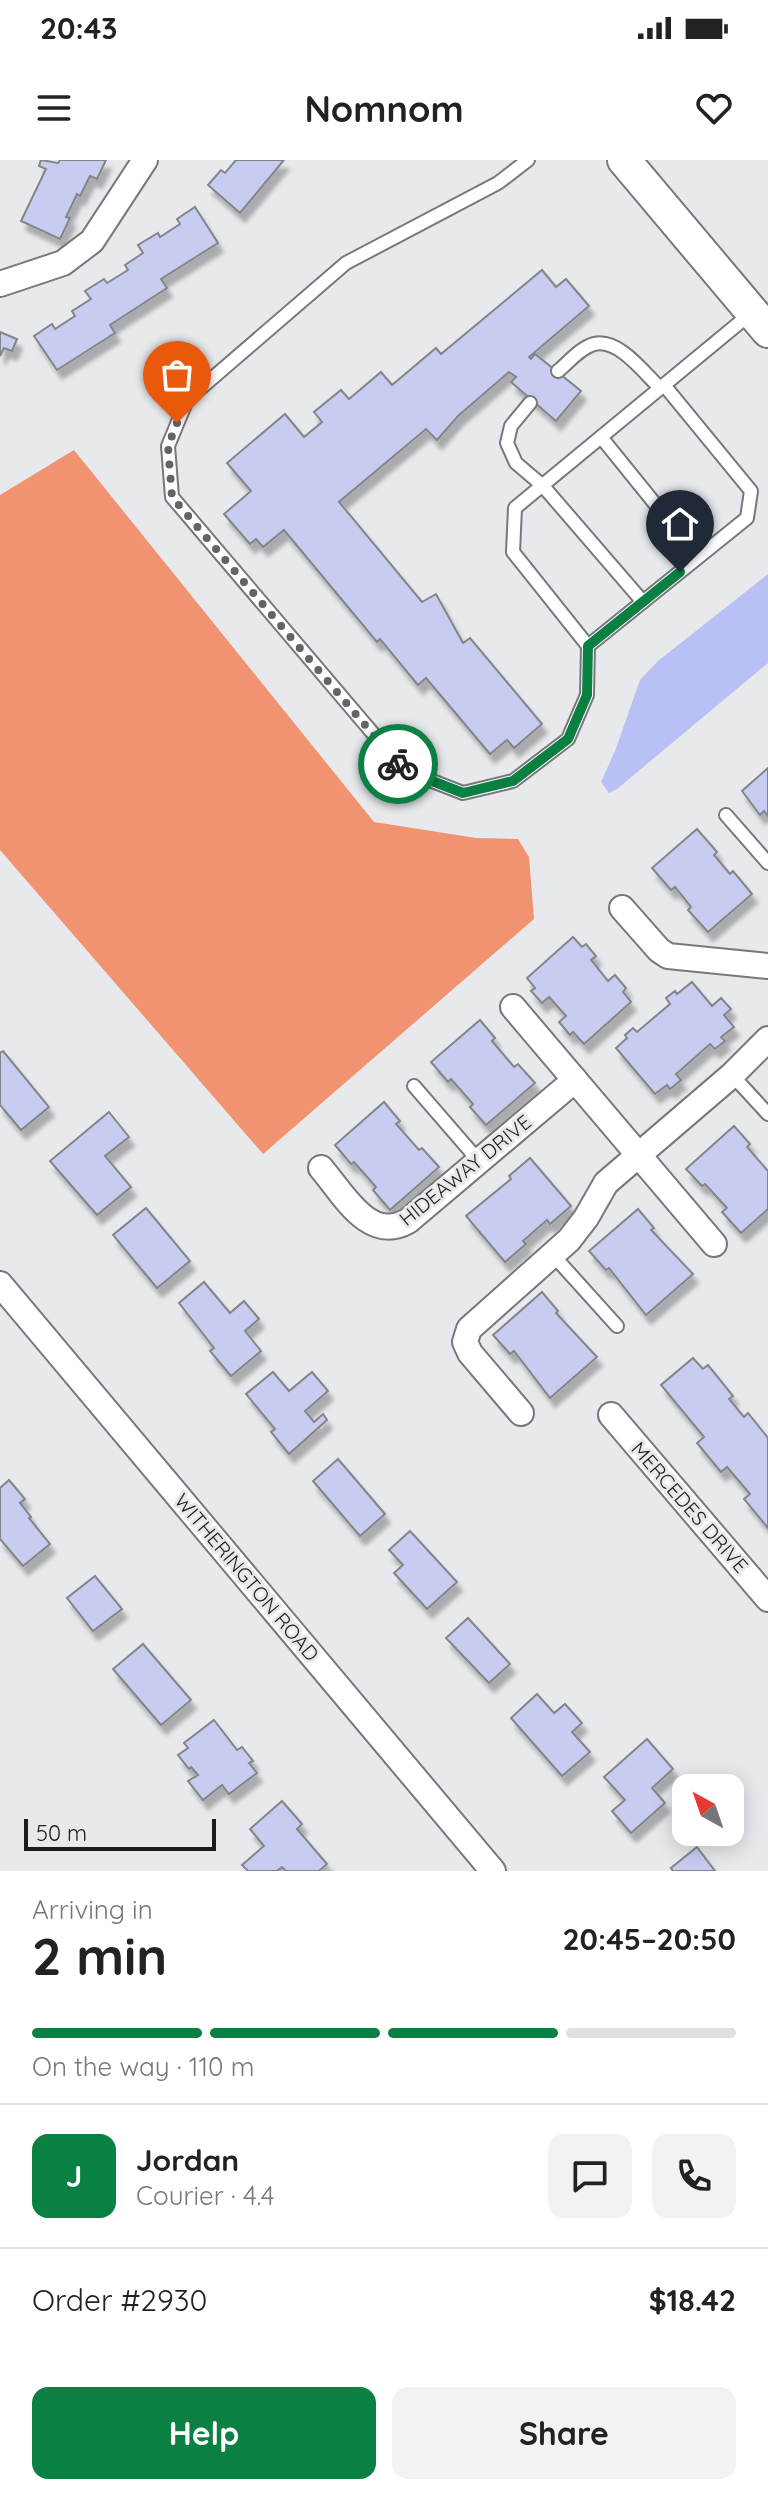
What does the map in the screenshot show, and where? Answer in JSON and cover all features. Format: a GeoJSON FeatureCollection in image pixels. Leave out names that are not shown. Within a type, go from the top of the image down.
{"type":"FeatureCollection","features":[{"type":"Feature","properties":{"kind":"main road"},"geometry":{"type":"LineString","coordinates":[[624,160],[763,313]]}},
{"type":"Feature","properties":{"kind":"street"},"geometry":{"type":"LineString","coordinates":[[0,284],[63,263],[92,241],[145,160]]}},
{"type":"Feature","properties":{"kind":"street"},"geometry":{"type":"LineString","coordinates":[[622,908],[668,956],[768,966]]}},
{"type":"Feature","properties":{"kind":"street"},"geometry":{"type":"LineString","coordinates":[[513,1007],[714,1244]]}},
{"type":"Feature","properties":{"kind":"street"},"geometry":{"type":"LineString","coordinates":[[521,1413],[470,1353],[465,1342],[473,1323],[553,1255],[586,1218],[606,1183],[732,1075],[768,1039]]}},
{"type":"Feature","properties":{"kind":"street","name":"HIDEAWAY DRIVE"},"geometry":{"type":"LineString","coordinates":[[321,1168],[368,1221],[382,1228],[391,1227],[408,1221],[575,1080]]}},
{"type":"Feature","properties":{"kind":"street","name":"WITHERINGTON ROAD"},"geometry":{"type":"LineString","coordinates":[[0,1284],[493,1871]]}},
{"type":"Feature","properties":{"kind":"street","name":"MERCEDES DRIVE"},"geometry":{"type":"LineString","coordinates":[[611,1415],[768,1599]]}},
{"type":"Feature","properties":{"kind":"lane"},"geometry":{"type":"LineString","coordinates":[[528,160],[498,183],[346,263],[187,400],[168,446],[172,497],[404,770],[463,793],[513,781],[568,739],[587,695],[588,646],[513,552],[515,508],[662,387],[763,313]]}},
{"type":"Feature","properties":{"kind":"lane"},"geometry":{"type":"LineString","coordinates":[[558,371],[595,344],[612,346],[662,387],[751,491],[747,518],[588,646]]}},
{"type":"Feature","properties":{"kind":"lane"},"geometry":{"type":"LineString","coordinates":[[530,403],[511,426],[507,443],[516,463],[543,486],[643,602]]}},
{"type":"Feature","properties":{"kind":"lane"},"geometry":{"type":"LineString","coordinates":[[601,437],[698,557]]}},
{"type":"Feature","properties":{"kind":"lane"},"geometry":{"type":"LineString","coordinates":[[726,815],[768,863]]}},
{"type":"Feature","properties":{"kind":"lane"},"geometry":{"type":"LineString","coordinates":[[732,1075],[768,1114]]}},
{"type":"Feature","properties":{"kind":"lane"},"geometry":{"type":"LineString","coordinates":[[414,1086],[478,1160]]}},
{"type":"Feature","properties":{"kind":"lane"},"geometry":{"type":"LineString","coordinates":[[553,1255],[617,1326]]}},
{"type":"Feature","properties":{"kind":"shaded area"},"geometry":{"type":"Polygon","coordinates":[[[74,450],[374,822],[476,838],[518,839],[529,857],[534,919],[263,1154],[0,850],[0,495],[74,450]]]}},
{"type":"Feature","properties":{"kind":"water"},"geometry":{"type":"Polygon","coordinates":[[[768,574],[768,663],[609,793],[601,782],[640,680],[658,661],[768,574]]]}},
{"type":"Feature","properties":{"kind":"building"},"geometry":{"type":"Polygon","coordinates":[[[41,160],[58,163],[60,160],[106,160],[97,179],[90,176],[80,196],[77,194],[60,239],[21,221],[46,169],[39,166],[41,160]]]}},
{"type":"Feature","properties":{"kind":"building"},"geometry":{"type":"Polygon","coordinates":[[[236,160],[284,160],[240,213],[208,185],[221,170],[225,173],[236,160]]]}},
{"type":"Feature","properties":{"kind":"building"},"geometry":{"type":"Polygon","coordinates":[[[195,207],[218,243],[161,279],[167,288],[110,325],[115,333],[57,370],[34,336],[52,324],[55,329],[75,316],[72,311],[91,299],[85,291],[104,279],[107,283],[128,270],[125,265],[143,253],[138,245],[158,233],[160,237],[180,224],[177,219],[195,207]]]}},
{"type":"Feature","properties":{"kind":"building"},"geometry":{"type":"Polygon","coordinates":[[[542,270],[556,287],[566,279],[589,306],[529,357],[531,359],[535,354],[581,391],[556,421],[511,382],[516,377],[509,372],[458,416],[437,440],[426,429],[339,502],[422,602],[436,594],[463,643],[470,638],[542,724],[514,748],[507,740],[490,754],[426,678],[418,685],[380,639],[377,642],[284,530],[263,547],[256,539],[250,544],[224,514],[251,491],[227,463],[285,414],[304,437],[322,422],[314,412],[341,390],[349,399],[381,372],[392,385],[436,348],[441,354],[542,270]]]}},
{"type":"Feature","properties":{"kind":"building"},"geometry":{"type":"Polygon","coordinates":[[[0,332],[17,339],[12,351],[4,348],[0,356],[0,332]]]}},
{"type":"Feature","properties":{"kind":"building"},"geometry":{"type":"Polygon","coordinates":[[[768,768],[768,816],[764,811],[760,815],[742,791],[768,768]]]}},
{"type":"Feature","properties":{"kind":"building"},"geometry":{"type":"Polygon","coordinates":[[[697,829],[717,852],[714,855],[730,874],[733,871],[752,894],[708,932],[688,910],[691,907],[675,887],[671,890],[652,868],[697,829]]]}},
{"type":"Feature","properties":{"kind":"building"},"geometry":{"type":"Polygon","coordinates":[[[573,937],[582,947],[586,944],[596,956],[591,960],[608,981],[615,975],[626,988],[623,992],[631,1002],[584,1044],[573,1032],[570,1035],[559,1022],[566,1016],[549,997],[542,1003],[531,991],[535,988],[527,978],[573,937]]]}},
{"type":"Feature","properties":{"kind":"building"},"geometry":{"type":"Polygon","coordinates":[[[692,982],[712,1006],[721,998],[731,1009],[724,1015],[734,1027],[721,1037],[725,1041],[715,1049],[710,1044],[676,1074],[681,1080],[670,1089],[667,1085],[655,1094],[616,1048],[633,1028],[637,1032],[670,1004],[666,998],[692,982]]]}},
{"type":"Feature","properties":{"kind":"building"},"geometry":{"type":"Polygon","coordinates":[[[480,1020],[495,1038],[492,1041],[514,1067],[518,1064],[535,1083],[486,1125],[470,1107],[473,1104],[431,1062],[480,1020]]]}},
{"type":"Feature","properties":{"kind":"building"},"geometry":{"type":"Polygon","coordinates":[[[3,1051],[49,1107],[21,1130],[0,1105],[0,1053],[3,1051]]]}},
{"type":"Feature","properties":{"kind":"building"},"geometry":{"type":"Polygon","coordinates":[[[384,1102],[400,1121],[396,1124],[439,1167],[390,1210],[373,1190],[376,1187],[335,1145],[384,1102]]]}},
{"type":"Feature","properties":{"kind":"building"},"geometry":{"type":"Polygon","coordinates":[[[109,1112],[129,1137],[105,1156],[131,1187],[97,1215],[50,1161],[109,1112]]]}},
{"type":"Feature","properties":{"kind":"building"},"geometry":{"type":"Polygon","coordinates":[[[734,1126],[768,1171],[768,1209],[741,1233],[722,1212],[727,1208],[686,1169],[734,1126]]]}},
{"type":"Feature","properties":{"kind":"building"},"geometry":{"type":"Polygon","coordinates":[[[530,1158],[571,1206],[550,1224],[547,1220],[505,1262],[466,1216],[511,1179],[509,1176],[530,1158]]]}},
{"type":"Feature","properties":{"kind":"building"},"geometry":{"type":"Polygon","coordinates":[[[146,1208],[190,1261],[157,1288],[113,1235],[146,1208]]]}},
{"type":"Feature","properties":{"kind":"building"},"geometry":{"type":"Polygon","coordinates":[[[638,1209],[654,1228],[651,1230],[693,1274],[646,1315],[609,1268],[606,1270],[589,1251],[638,1209]]]}},
{"type":"Feature","properties":{"kind":"building"},"geometry":{"type":"Polygon","coordinates":[[[204,1282],[230,1313],[244,1301],[259,1319],[245,1331],[261,1351],[231,1376],[210,1351],[214,1348],[179,1303],[204,1282]]]}},
{"type":"Feature","properties":{"kind":"building"},"geometry":{"type":"Polygon","coordinates":[[[542,1292],[558,1311],[556,1313],[597,1357],[550,1398],[514,1351],[510,1354],[493,1335],[542,1292]]]}},
{"type":"Feature","properties":{"kind":"building"},"geometry":{"type":"Polygon","coordinates":[[[693,1358],[703,1369],[708,1365],[733,1396],[729,1399],[744,1417],[748,1413],[768,1438],[768,1528],[744,1499],[750,1494],[727,1467],[721,1472],[697,1443],[704,1437],[661,1385],[693,1358]]]}},
{"type":"Feature","properties":{"kind":"building"},"geometry":{"type":"Polygon","coordinates":[[[273,1372],[289,1391],[312,1372],[328,1391],[305,1411],[314,1422],[323,1414],[327,1420],[289,1454],[271,1432],[275,1429],[246,1394],[273,1372]]]}},
{"type":"Feature","properties":{"kind":"building"},"geometry":{"type":"Polygon","coordinates":[[[338,1459],[385,1514],[360,1536],[313,1481],[338,1459]]]}},
{"type":"Feature","properties":{"kind":"building"},"geometry":{"type":"Polygon","coordinates":[[[9,1480],[25,1499],[20,1503],[29,1518],[50,1544],[23,1566],[0,1539],[0,1488],[9,1480]]]}},
{"type":"Feature","properties":{"kind":"building"},"geometry":{"type":"Polygon","coordinates":[[[410,1531],[457,1582],[427,1609],[394,1573],[403,1565],[389,1550],[410,1531]]]}},
{"type":"Feature","properties":{"kind":"building"},"geometry":{"type":"Polygon","coordinates":[[[95,1576],[122,1609],[93,1631],[67,1598],[95,1576]]]}},
{"type":"Feature","properties":{"kind":"building"},"geometry":{"type":"Polygon","coordinates":[[[468,1618],[510,1664],[489,1683],[446,1638],[468,1618]]]}},
{"type":"Feature","properties":{"kind":"building"},"geometry":{"type":"Polygon","coordinates":[[[143,1644],[191,1700],[161,1725],[113,1669],[143,1644]]]}},
{"type":"Feature","properties":{"kind":"building"},"geometry":{"type":"Polygon","coordinates":[[[537,1694],[554,1713],[565,1704],[582,1723],[572,1732],[590,1752],[562,1776],[511,1718],[537,1694]]]}},
{"type":"Feature","properties":{"kind":"building"},"geometry":{"type":"Polygon","coordinates":[[[214,1720],[237,1750],[242,1747],[253,1761],[249,1763],[257,1773],[229,1794],[222,1785],[203,1800],[188,1781],[198,1775],[178,1755],[188,1748],[184,1743],[214,1720]]]}},
{"type":"Feature","properties":{"kind":"building"},"geometry":{"type":"Polygon","coordinates":[[[647,1739],[673,1769],[652,1788],[665,1803],[631,1833],[612,1811],[625,1800],[604,1777],[647,1739]]]}},
{"type":"Feature","properties":{"kind":"building"},"geometry":{"type":"Polygon","coordinates":[[[282,1801],[302,1824],[297,1829],[327,1864],[319,1871],[286,1871],[282,1867],[277,1871],[248,1871],[242,1865],[264,1846],[250,1829],[282,1801]]]}},
{"type":"Feature","properties":{"kind":"building"},"geometry":{"type":"Polygon","coordinates":[[[697,1847],[715,1871],[673,1871],[671,1868],[697,1847]]]}},
{"type":"Feature","properties":{"kind":"way so far"},"geometry":{"type":"LineString","coordinates":[[177,423],[168,446],[172,497],[398,764]]}},
{"type":"Feature","properties":{"kind":"route"},"geometry":{"type":"LineString","coordinates":[[398,764],[404,770],[463,793],[513,781],[568,739],[587,695],[588,646],[680,572]]}}]}
